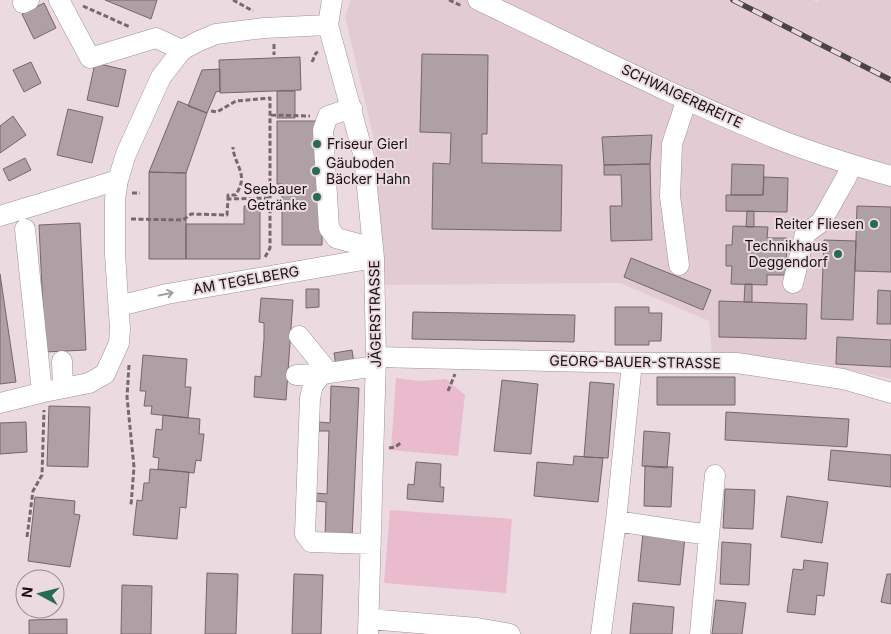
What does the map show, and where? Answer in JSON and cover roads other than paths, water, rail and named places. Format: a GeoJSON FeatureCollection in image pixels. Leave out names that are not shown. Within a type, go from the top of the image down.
{"type":"FeatureCollection","features":[{"type":"Feature","properties":{"kind":"street"},"geometry":{"type":"LineString","coordinates":[[60,0],[90,58],[156,38],[182,50]]}},
{"type":"Feature","properties":{"kind":"street","name":"JÄGERSTRASSE"},"geometry":{"type":"LineString","coordinates":[[332,0],[328,25],[364,157],[374,258],[376,362],[369,626]]}},
{"type":"Feature","properties":{"kind":"street","name":"SCHWAIGERBREITE"},"geometry":{"type":"LineString","coordinates":[[478,0],[688,100],[777,138],[891,176]]}},
{"type":"Feature","properties":{"kind":"street"},"geometry":{"type":"LineString","coordinates":[[0,403],[89,383],[105,374],[119,343],[119,306],[115,254],[115,199],[118,180],[126,154],[161,77],[182,50],[199,40],[216,34],[264,28],[328,25]]}},
{"type":"Feature","properties":{"kind":"street"},"geometry":{"type":"LineString","coordinates":[[678,265],[670,196],[672,144],[688,100]]}},
{"type":"Feature","properties":{"kind":"street"},"geometry":{"type":"LineString","coordinates":[[352,108],[328,116],[323,130],[329,228],[336,238],[374,258]]}},
{"type":"Feature","properties":{"kind":"street"},"geometry":{"type":"LineString","coordinates":[[793,283],[805,234],[821,222],[847,176],[851,164]]}},
{"type":"Feature","properties":{"kind":"street"},"geometry":{"type":"LineString","coordinates":[[0,216],[118,180]]}},
{"type":"Feature","properties":{"kind":"street"},"geometry":{"type":"LineString","coordinates":[[25,230],[41,383],[54,390]]}},
{"type":"Feature","properties":{"kind":"street","name":"AM TEGELBERG"},"geometry":{"type":"LineString","coordinates":[[119,306],[168,294],[258,284],[374,258]]}},
{"type":"Feature","properties":{"kind":"street"},"geometry":{"type":"LineString","coordinates":[[299,336],[325,373],[313,385],[310,398],[305,534],[311,542],[371,544]]}},
{"type":"Feature","properties":{"kind":"street"},"geometry":{"type":"LineString","coordinates":[[54,390],[62,361]]}},
{"type":"Feature","properties":{"kind":"street","name":"GEORG-BAUER-STRASSE"},"geometry":{"type":"LineString","coordinates":[[296,375],[325,373],[376,362],[737,363],[843,379],[891,393]]}},
{"type":"Feature","properties":{"kind":"street"},"geometry":{"type":"LineString","coordinates":[[601,634],[616,521],[632,363]]}},
{"type":"Feature","properties":{"kind":"street"},"geometry":{"type":"LineString","coordinates":[[700,634],[715,475]]}},
{"type":"Feature","properties":{"kind":"street"},"geometry":{"type":"LineString","coordinates":[[616,521],[709,534]]}},
{"type":"Feature","properties":{"kind":"street"},"geometry":{"type":"LineString","coordinates":[[369,626],[477,628],[510,634]]}},
{"type":"Feature","properties":{"kind":"railway"},"geometry":{"type":"LineString","coordinates":[[733,0],[891,80]]}},
{"type":"Feature","properties":{"kind":"place","name":"Friseur Gierl"},"geometry":{"type":"Point","coordinates":[317,144]}},
{"type":"Feature","properties":{"kind":"place","name":"Gäuboden Bäcker Hahn"},"geometry":{"type":"Point","coordinates":[316,171]}},
{"type":"Feature","properties":{"kind":"place","name":"Seebauer Getränke"},"geometry":{"type":"Point","coordinates":[317,197]}},
{"type":"Feature","properties":{"kind":"place","name":"Reiter Fliesen"},"geometry":{"type":"Point","coordinates":[874,224]}},
{"type":"Feature","properties":{"kind":"place","name":"Technikhaus Deggendorf"},"geometry":{"type":"Point","coordinates":[838,254]}}]}
